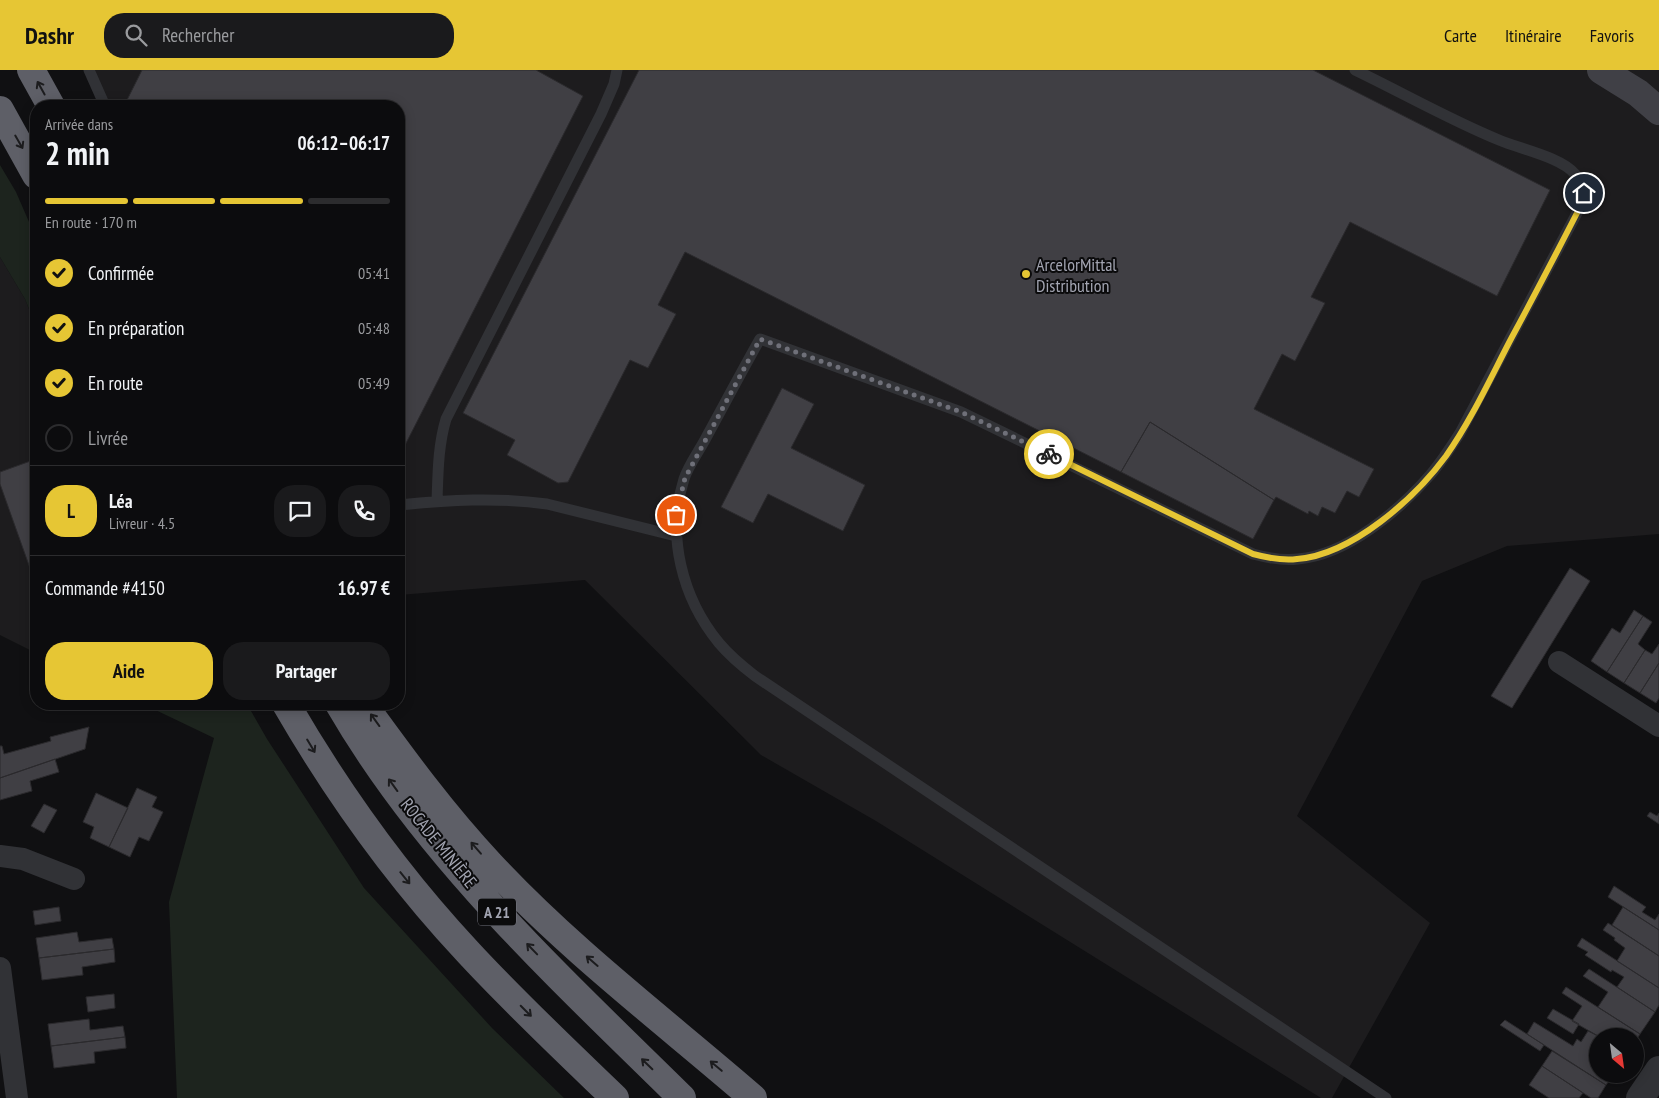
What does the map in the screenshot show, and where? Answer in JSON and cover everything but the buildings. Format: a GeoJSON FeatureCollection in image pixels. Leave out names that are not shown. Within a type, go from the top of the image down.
{"type":"FeatureCollection","features":[{"type":"Feature","properties":{"kind":"highway"},"geometry":{"type":"LineString","coordinates":[[31,70],[48,100]]}},
{"type":"Feature","properties":{"kind":"highway"},"geometry":{"type":"LineString","coordinates":[[0,110],[30,164]]}},
{"type":"Feature","properties":{"kind":"highway","name":"A 21"},"geometry":{"type":"LineString","coordinates":[[290,710],[330,778],[382,850],[437,918],[510,996],[615,1098]]}},
{"type":"Feature","properties":{"kind":"highway","name":"ROCADE MINIÈRE"},"geometry":{"type":"LineString","coordinates":[[343,710],[420,823],[456,867],[534,951],[682,1098]]}},
{"type":"Feature","properties":{"kind":"highway"},"geometry":{"type":"LineString","coordinates":[[368,710],[444,812],[511,886],[593,963],[753,1098]]}},
{"type":"Feature","properties":{"kind":"main road"},"geometry":{"type":"LineString","coordinates":[[1601,70],[1638,93],[1659,111]]}},
{"type":"Feature","properties":{"kind":"street"},"geometry":{"type":"LineString","coordinates":[[1559,662],[1659,726]]}},
{"type":"Feature","properties":{"kind":"street"},"geometry":{"type":"LineString","coordinates":[[0,856],[23,859],[74,879]]}},
{"type":"Feature","properties":{"kind":"street"},"geometry":{"type":"LineString","coordinates":[[0,968],[17,1098]]}},
{"type":"Feature","properties":{"kind":"street"},"geometry":{"type":"LineString","coordinates":[[1640,1098],[1659,1070]]}},
{"type":"Feature","properties":{"kind":"lane"},"geometry":{"type":"LineString","coordinates":[[89,70],[102,100]]}},
{"type":"Feature","properties":{"kind":"lane"},"geometry":{"type":"LineString","coordinates":[[437,501],[440,437],[446,419],[601,114],[614,84],[617,70]]}},
{"type":"Feature","properties":{"kind":"lane"},"geometry":{"type":"LineString","coordinates":[[1355,70],[1499,140],[1566,166],[1575,173],[1581,182],[1584,193],[1577,213],[1460,433],[1432,473],[1418,489],[1364,533],[1315,556],[1284,560],[1253,554],[961,412],[760,339],[685,478],[676,515],[676,536],[685,583],[695,606],[719,643],[755,676],[1386,1098]]}},
{"type":"Feature","properties":{"kind":"lane"},"geometry":{"type":"LineString","coordinates":[[405,504],[437,501],[506,499],[525,501],[547,504],[676,536]]}},
{"type":"Feature","properties":{"kind":"shaded area"},"geometry":{"type":"Polygon","coordinates":[[[84,70],[1659,70],[1659,534],[1507,546],[1422,581],[1297,816],[1430,923],[1332,1098],[1321,1098],[876,821],[761,755],[585,580],[405,595],[405,100],[98,100],[84,70]]]}},
{"type":"Feature","properties":{"kind":"shaded area"},"geometry":{"type":"Polygon","coordinates":[[[0,165],[16,192],[30,224],[30,311],[25,299],[0,257],[0,165]]]}},
{"type":"Feature","properties":{"kind":"shaded area"},"geometry":{"type":"Polygon","coordinates":[[[0,257],[25,299],[30,311],[30,650],[0,635],[0,257]]]}},
{"type":"Feature","properties":{"kind":"shaded area"},"geometry":{"type":"Polygon","coordinates":[[[156,710],[250,710],[267,739],[364,888],[492,1028],[564,1098],[177,1098],[169,902],[214,738],[156,710]]]}},
{"type":"Feature","properties":{"kind":"way so far"},"geometry":{"type":"LineString","coordinates":[[676,515],[685,478],[760,339],[961,412],[1049,454]]}},
{"type":"Feature","properties":{"kind":"place","name":"ArcelorMittal Distribution"},"geometry":{"type":"Point","coordinates":[1026,274]}},
{"type":"Feature","properties":{"kind":"route"},"geometry":{"type":"LineString","coordinates":[[1049,454],[1253,554],[1284,560],[1299,559],[1315,556],[1351,541],[1364,533],[1418,489],[1446,455],[1473,410],[1577,213],[1584,193]]}}]}
